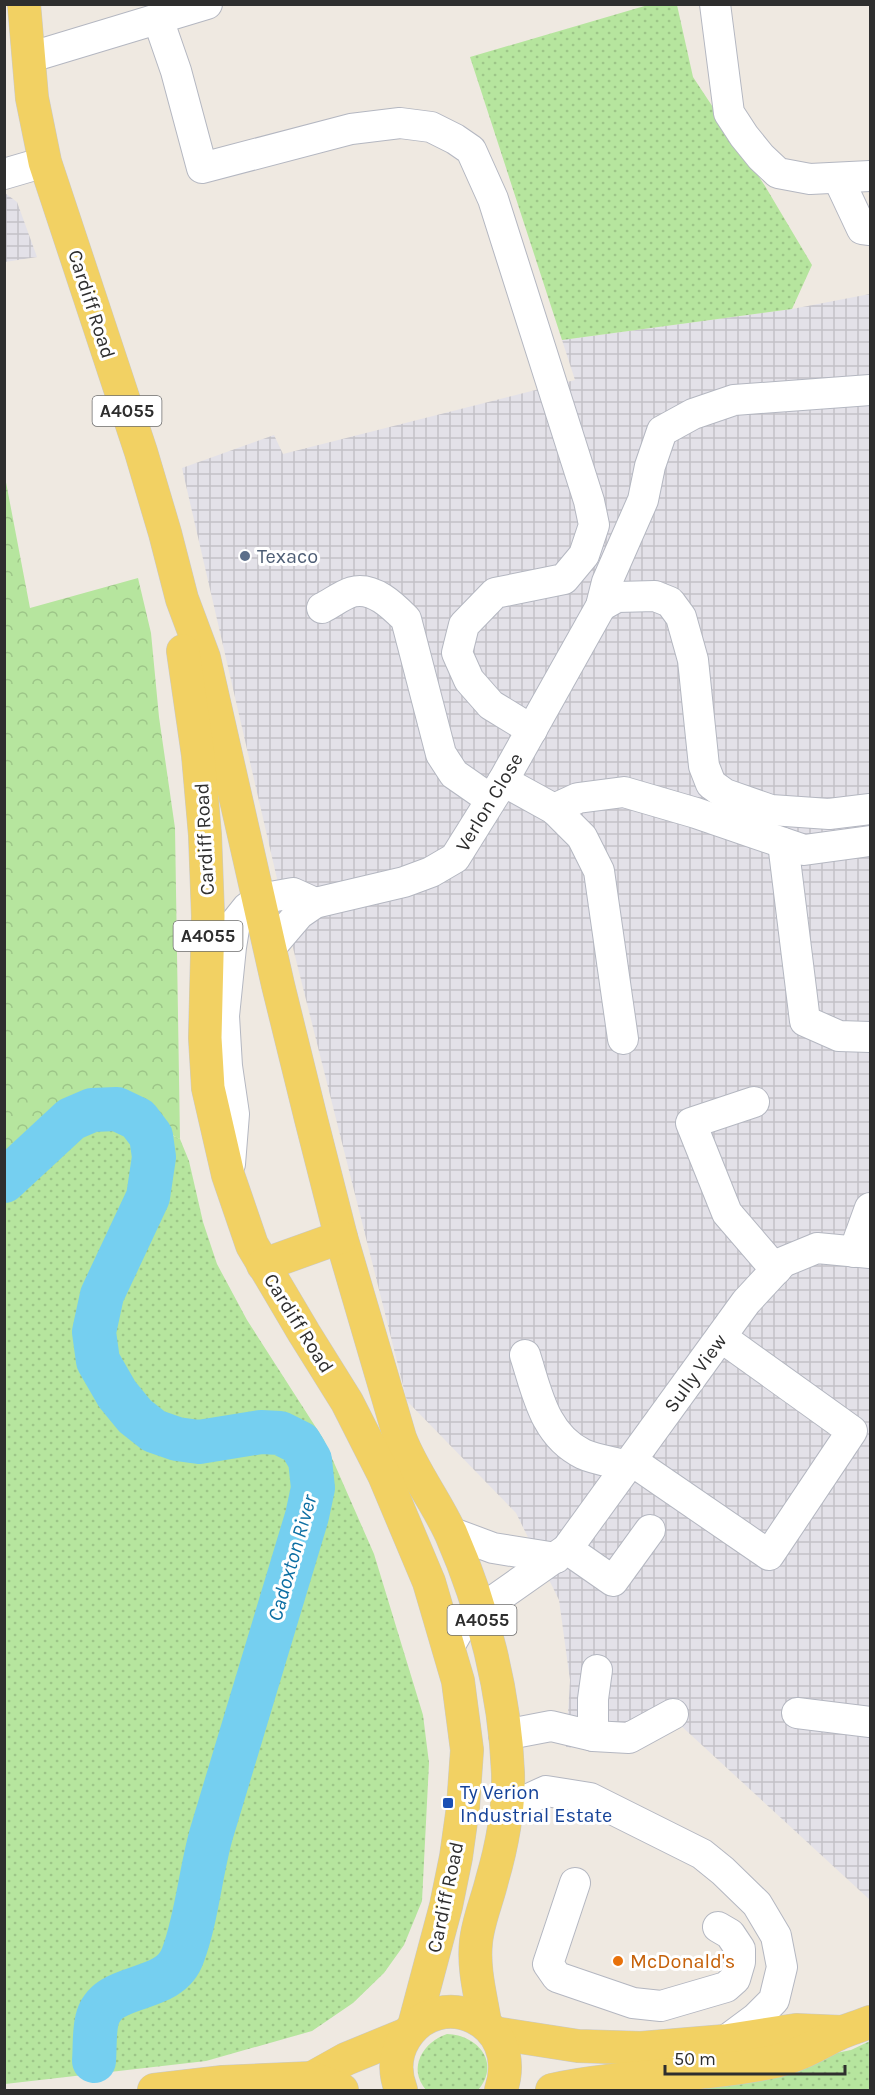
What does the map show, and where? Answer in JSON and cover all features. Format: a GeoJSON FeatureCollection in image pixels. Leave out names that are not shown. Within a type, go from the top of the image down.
{"type":"FeatureCollection","features":[{"type":"Feature","properties":{"kind":"main road","name":"Cardiff Road"},"geometry":{"type":"LineString","coordinates":[[24,4],[36,125],[45,162],[141,452],[182,599],[204,658],[270,948],[341,1237],[404,1449],[450,1532],[480,1611],[500,1704],[508,1773],[507,1809],[500,1848],[476,1942],[475,1964],[490,2028],[500,2042],[506,2060],[506,2077],[501,2091]]}},
{"type":"Feature","properties":{"kind":"main road","name":"Cardiff Road"},"geometry":{"type":"LineString","coordinates":[[182,599],[183,660],[198,755],[205,835],[208,916],[205,1038],[208,1088],[229,1179],[243,1222],[263,1266],[347,1401],[384,1475],[429,1582],[458,1681],[467,1750],[463,1807],[446,1906],[411,2030],[397,2055],[396,2067],[401,2091]]}},
{"type":"Feature","properties":{"kind":"main road"},"geometry":{"type":"LineString","coordinates":[[263,1266],[341,1237]]}},
{"type":"Feature","properties":{"kind":"main road"},"geometry":{"type":"LineString","coordinates":[[153,2091],[224,2082],[327,2084],[346,2059],[411,2030],[424,2019],[448,2012],[473,2017],[490,2028],[578,2046],[640,2048],[725,2042],[796,2030],[856,2027]]}},
{"type":"Feature","properties":{"kind":"main road"},"geometry":{"type":"LineString","coordinates":[[552,2091],[578,2085],[776,2061],[804,2053],[856,2027]]}},
{"type":"Feature","properties":{"kind":"street"},"geometry":{"type":"LineString","coordinates":[[715,4],[729,113],[761,157],[778,172],[810,179],[870,176]]}},
{"type":"Feature","properties":{"kind":"street"},"geometry":{"type":"LineString","coordinates":[[28,58],[200,5]]}},
{"type":"Feature","properties":{"kind":"street"},"geometry":{"type":"LineString","coordinates":[[158,19],[176,71],[202,168],[351,129],[400,123],[431,127],[471,150],[493,199],[589,501],[594,525],[584,555],[564,579],[495,592],[464,625],[457,653],[468,680],[491,705],[532,730]]}},
{"type":"Feature","properties":{"kind":"street"},"geometry":{"type":"LineString","coordinates":[[4,174],[45,162]]}},
{"type":"Feature","properties":{"kind":"street"},"geometry":{"type":"LineString","coordinates":[[838,178],[862,229],[870,230]]}},
{"type":"Feature","properties":{"kind":"street","name":"Verlon Close"},"geometry":{"type":"LineString","coordinates":[[270,948],[299,914],[315,903],[404,882],[455,858],[532,730],[598,611],[607,582],[643,500],[650,466],[662,431],[693,414],[734,400],[870,390]]}},
{"type":"Feature","properties":{"kind":"street"},"geometry":{"type":"LineString","coordinates":[[322,608],[354,591],[371,593],[391,603],[406,619],[441,754],[454,774],[554,809],[582,837],[599,871],[623,1039]]}},
{"type":"Feature","properties":{"kind":"street"},"geometry":{"type":"LineString","coordinates":[[598,611],[617,597],[655,596],[670,602],[681,617],[693,660],[704,766],[711,784],[724,795],[771,810],[829,814],[870,809]]}},
{"type":"Feature","properties":{"kind":"street"},"geometry":{"type":"LineString","coordinates":[[554,809],[578,798],[624,792],[696,813],[804,850],[870,841]]}},
{"type":"Feature","properties":{"kind":"street"},"geometry":{"type":"LineString","coordinates":[[783,843],[804,1021],[839,1036],[870,1037]]}},
{"type":"Feature","properties":{"kind":"street"},"geometry":{"type":"LineString","coordinates":[[229,1179],[234,1114],[227,1066],[224,1016],[235,923],[247,908],[259,899],[293,892],[315,903]]}},
{"type":"Feature","properties":{"kind":"street"},"geometry":{"type":"LineString","coordinates":[[754,1102],[691,1123],[727,1213],[776,1270]]}},
{"type":"Feature","properties":{"kind":"street"},"geometry":{"type":"LineString","coordinates":[[862,1253],[870,1208]]}},
{"type":"Feature","properties":{"kind":"street","name":"Sully View"},"geometry":{"type":"LineString","coordinates":[[448,1647],[463,1622],[562,1553],[746,1302],[783,1262],[818,1248],[862,1253]]}},
{"type":"Feature","properties":{"kind":"street"},"geometry":{"type":"LineString","coordinates":[[525,1355],[545,1415],[554,1431],[568,1445],[584,1455],[630,1463],[769,1555],[852,1431],[721,1337]]}},
{"type":"Feature","properties":{"kind":"street"},"geometry":{"type":"LineString","coordinates":[[450,1532],[493,1548],[562,1553],[613,1581],[650,1530]]}},
{"type":"Feature","properties":{"kind":"street"},"geometry":{"type":"LineString","coordinates":[[593,1736],[593,1699],[597,1670]]}},
{"type":"Feature","properties":{"kind":"street"},"geometry":{"type":"LineString","coordinates":[[796,1713],[870,1722]]}},
{"type":"Feature","properties":{"kind":"street"},"geometry":{"type":"LineString","coordinates":[[504,1735],[551,1726],[593,1736],[629,1738],[673,1714]]}},
{"type":"Feature","properties":{"kind":"street"},"geometry":{"type":"LineString","coordinates":[[507,1809],[546,1791],[590,1798],[702,1854],[723,1870],[757,1904],[776,1936],[782,1967],[774,2000],[756,2018],[725,2042]]}},
{"type":"Feature","properties":{"kind":"street"},"geometry":{"type":"LineString","coordinates":[[576,1883],[548,1964],[557,1977],[633,2003],[661,2006],[726,1987],[735,1979],[740,1962],[740,1948],[730,1934],[718,1927]]}},
{"type":"Feature","properties":{"kind":"shaded area"},"geometry":{"type":"Polygon","coordinates":[[[5,193],[17,202],[37,257],[5,262],[5,193]]]}},
{"type":"Feature","properties":{"kind":"shaded area"},"geometry":{"type":"Polygon","coordinates":[[[870,294],[870,1900],[678,1723],[608,1751],[566,1747],[570,1680],[559,1600],[516,1513],[407,1401],[293,948],[182,468],[274,435],[283,454],[575,380],[562,340],[792,309],[870,294]]]}},
{"type":"Feature","properties":{"kind":"green space"},"geometry":{"type":"Polygon","coordinates":[[[648,5],[677,5],[693,77],[765,186],[812,265],[792,309],[562,340],[470,57],[648,5]]]}},
{"type":"Feature","properties":{"kind":"green space"},"geometry":{"type":"Polygon","coordinates":[[[5,477],[30,608],[138,578],[151,633],[159,717],[175,828],[180,1139],[131,1115],[117,1110],[102,1109],[86,1114],[56,1132],[5,1181],[5,477]]]}},
{"type":"Feature","properties":{"kind":"green space"},"geometry":{"type":"Polygon","coordinates":[[[117,1109],[180,1139],[189,1161],[203,1222],[217,1264],[247,1320],[324,1440],[374,1554],[423,1715],[429,1763],[422,1901],[404,1945],[384,1973],[353,2003],[312,2031],[206,2061],[5,2084],[5,1181],[71,1119],[92,1110],[117,1109]]]}},
{"type":"Feature","properties":{"kind":"green space"},"geometry":{"type":"Polygon","coordinates":[[[447,2034],[468,2039],[483,2052],[487,2070],[485,2080],[478,2090],[426,2090],[420,2082],[418,2065],[420,2057],[431,2043],[447,2034]]]}},
{"type":"Feature","properties":{"kind":"green space"},"geometry":{"type":"Polygon","coordinates":[[[870,2041],[870,2090],[634,2090],[700,2081],[851,2050],[870,2041]]]}},
{"type":"Feature","properties":{"kind":"waterway","name":"Cadoxton River"},"geometry":{"type":"LineString","coordinates":[[4,1181],[71,1119],[92,1110],[117,1109],[138,1119],[151,1136],[154,1157],[148,1197],[102,1295],[94,1332],[98,1361],[117,1394],[135,1416],[154,1431],[177,1439],[199,1442],[261,1432],[280,1433],[300,1443],[310,1460],[313,1488],[307,1516],[211,1835],[192,1926],[183,1955],[176,1968],[165,1977],[124,1993],[103,2007],[96,2025],[94,2061]]}},
{"type":"Feature","properties":{"kind":"place","name":"Texaco"},"geometry":{"type":"Point","coordinates":[245,556]}},
{"type":"Feature","properties":{"kind":"place","name":"Ty Verion Industrial Estate"},"geometry":{"type":"Point","coordinates":[448,1803]}},
{"type":"Feature","properties":{"kind":"place","name":"McDonald's"},"geometry":{"type":"Point","coordinates":[618,1961]}}]}
